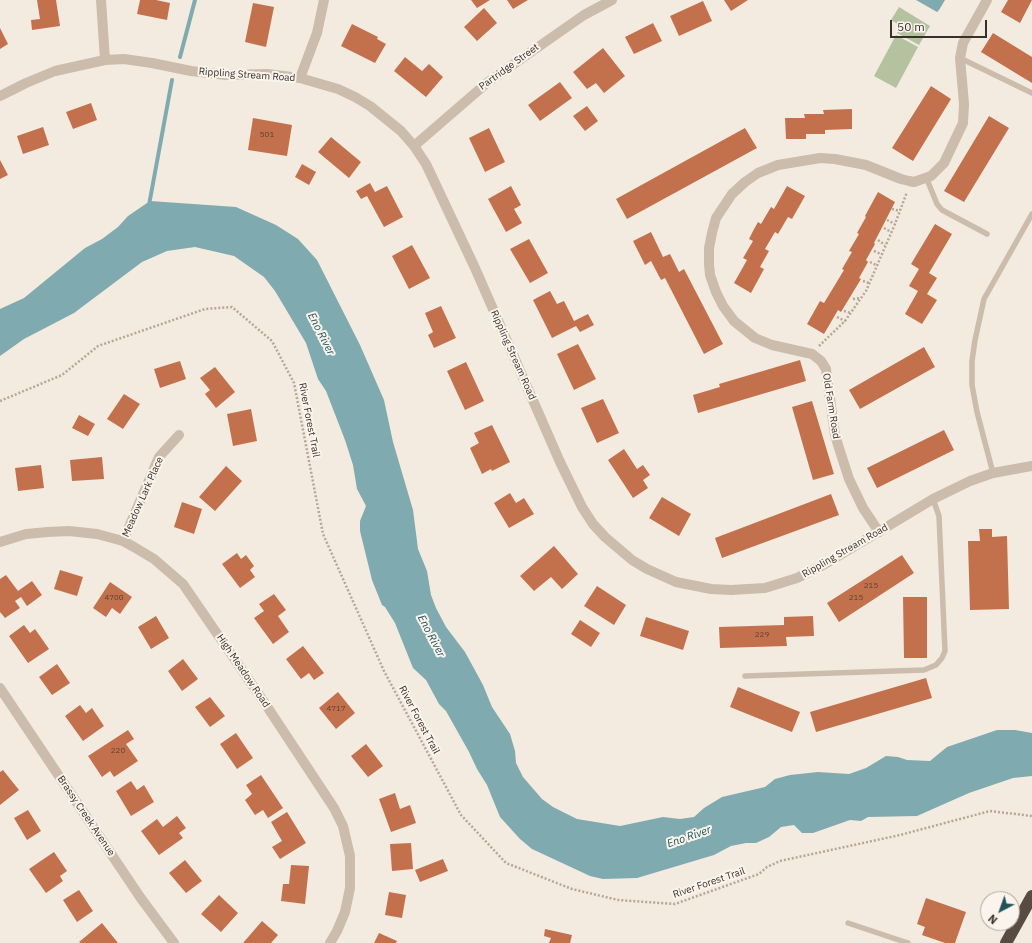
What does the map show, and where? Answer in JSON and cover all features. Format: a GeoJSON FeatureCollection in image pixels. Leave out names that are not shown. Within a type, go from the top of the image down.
{"type":"FeatureCollection","features":[{"type":"Feature","properties":{"kind":"highway"},"geometry":{"type":"LineString","coordinates":[[1006,943],[1032,896]]}},
{"type":"Feature","properties":{"kind":"street"},"geometry":{"type":"LineString","coordinates":[[100,0],[105,60]]}},
{"type":"Feature","properties":{"kind":"street"},"geometry":{"type":"LineString","coordinates":[[300,78],[317,33],[324,0]]}},
{"type":"Feature","properties":{"kind":"street","name":"Partridge Street"},"geometry":{"type":"LineString","coordinates":[[414,146],[488,82],[584,15],[612,0]]}},
{"type":"Feature","properties":{"kind":"street"},"geometry":{"type":"LineString","coordinates":[[812,354],[772,345],[755,338],[734,321],[723,306],[710,275],[709,264],[709,248],[716,218],[732,194],[745,182],[758,173],[786,163],[820,158],[835,159],[866,165],[901,179],[914,182],[931,176],[944,163],[963,123],[964,104],[960,58],[963,43],[987,0]]}},
{"type":"Feature","properties":{"kind":"street","name":"Rippling Stream Road"},"geometry":{"type":"LineString","coordinates":[[0,96],[55,71],[105,60],[131,60],[191,71],[226,75],[267,74],[300,78],[338,89],[354,97],[386,118],[414,146],[426,164],[460,236],[571,486],[582,507],[593,524],[619,550],[647,569],[676,582],[711,589],[749,589],[764,588],[797,578],[825,564],[933,499],[970,481],[993,473],[1032,466]]}},
{"type":"Feature","properties":{"kind":"street","name":"Old Farm Road"},"geometry":{"type":"LineString","coordinates":[[812,354],[821,361],[826,369],[835,435],[849,479],[863,508],[879,532]]}},
{"type":"Feature","properties":{"kind":"street","name":"Meadow Lark Place"},"geometry":{"type":"LineString","coordinates":[[123,541],[159,457],[179,435]]}},
{"type":"Feature","properties":{"kind":"street","name":"High Meadow Road"},"geometry":{"type":"LineString","coordinates":[[0,542],[26,534],[69,531],[97,534],[123,541],[154,559],[169,571],[187,589],[334,808],[343,826],[350,856],[350,888],[345,912],[330,943]]}},
{"type":"Feature","properties":{"kind":"street","name":"Brassy Creek Avenue"},"geometry":{"type":"LineString","coordinates":[[0,688],[140,897],[174,943]]}},
{"type":"Feature","properties":{"kind":"lane"},"geometry":{"type":"LineString","coordinates":[[960,58],[1032,93]]}},
{"type":"Feature","properties":{"kind":"lane"},"geometry":{"type":"LineString","coordinates":[[926,177],[937,204],[942,210],[987,234]]}},
{"type":"Feature","properties":{"kind":"lane"},"geometry":{"type":"LineString","coordinates":[[993,473],[977,412],[972,385],[972,361],[975,340],[984,299],[1032,214]]}},
{"type":"Feature","properties":{"kind":"lane"},"geometry":{"type":"LineString","coordinates":[[745,676],[924,670],[936,665],[942,658],[945,651],[939,516],[933,499]]}},
{"type":"Feature","properties":{"kind":"lane"},"geometry":{"type":"LineString","coordinates":[[848,923],[908,943]]}},
{"type":"Feature","properties":{"kind":"path"},"geometry":{"type":"LineString","coordinates":[[812,354],[845,321],[861,298],[900,212],[909,186],[909,181]]}},
{"type":"Feature","properties":{"kind":"path"},"geometry":{"type":"LineString","coordinates":[[892,209],[900,212]]}},
{"type":"Feature","properties":{"kind":"path"},"geometry":{"type":"LineString","coordinates":[[886,220],[895,224]]}},
{"type":"Feature","properties":{"kind":"path"},"geometry":{"type":"LineString","coordinates":[[884,228],[891,232]]}},
{"type":"Feature","properties":{"kind":"path"},"geometry":{"type":"LineString","coordinates":[[878,240],[885,244]]}},
{"type":"Feature","properties":{"kind":"path"},"geometry":{"type":"LineString","coordinates":[[874,251],[881,254]]}},
{"type":"Feature","properties":{"kind":"path"},"geometry":{"type":"LineString","coordinates":[[870,262],[876,265]]}},
{"type":"Feature","properties":{"kind":"path"},"geometry":{"type":"LineString","coordinates":[[863,280],[869,283]]}},
{"type":"Feature","properties":{"kind":"path"},"geometry":{"type":"LineString","coordinates":[[853,299],[861,298]]}},
{"type":"Feature","properties":{"kind":"path","name":"River Forest Trail"},"geometry":{"type":"LineString","coordinates":[[0,401],[62,375],[98,346],[205,309],[232,307],[272,340],[294,383],[322,534],[384,671],[461,815],[506,863],[572,889],[618,900],[674,904],[759,874],[767,867],[780,861],[900,835],[990,811],[1032,816]]}},
{"type":"Feature","properties":{"kind":"path"},"geometry":{"type":"LineString","coordinates":[[844,311],[851,314]]}},
{"type":"Feature","properties":{"kind":"path"},"geometry":{"type":"LineString","coordinates":[[837,317],[845,321]]}},
{"type":"Feature","properties":{"kind":"green space"},"geometry":{"type":"Polygon","coordinates":[[[899,7],[930,26],[919,45],[897,33],[901,26],[891,20],[899,7]]]}},
{"type":"Feature","properties":{"kind":"green space"},"geometry":{"type":"Polygon","coordinates":[[[896,35],[918,47],[896,88],[874,76],[896,35]]]}},
{"type":"Feature","properties":{"kind":"water"},"geometry":{"type":"Polygon","coordinates":[[[916,0],[945,0],[937,12],[916,0]]]}},
{"type":"Feature","properties":{"kind":"water","name":"Eno River"},"geometry":{"type":"Polygon","coordinates":[[[150,201],[236,207],[276,225],[298,239],[317,260],[360,345],[384,400],[393,442],[413,510],[418,549],[427,571],[431,595],[436,608],[446,627],[465,652],[483,685],[492,707],[510,734],[515,751],[516,763],[523,777],[542,799],[553,807],[577,819],[620,826],[663,817],[680,819],[694,817],[704,808],[722,797],[765,787],[775,779],[790,775],[818,772],[849,774],[866,768],[886,756],[898,757],[907,760],[930,761],[947,747],[997,730],[1015,730],[1032,733],[1032,776],[1013,778],[969,793],[917,816],[868,817],[861,821],[850,820],[813,833],[802,833],[794,825],[781,827],[769,837],[756,843],[731,846],[714,855],[637,878],[603,879],[590,876],[532,849],[520,839],[500,817],[487,785],[469,752],[446,711],[439,704],[426,680],[413,668],[395,623],[385,607],[382,605],[372,580],[360,531],[360,521],[366,506],[357,489],[353,465],[345,440],[326,391],[318,379],[306,343],[275,291],[264,277],[234,256],[195,247],[167,251],[142,262],[74,313],[24,339],[0,356],[0,309],[24,298],[85,248],[102,239],[118,227],[128,216],[150,201]]]}},
{"type":"Feature","properties":{"kind":"building"},"geometry":{"type":"Polygon","coordinates":[[[37,0],[56,0],[60,26],[32,30],[31,20],[40,19],[37,0]]]}},
{"type":"Feature","properties":{"kind":"building"},"geometry":{"type":"Polygon","coordinates":[[[140,0],[156,0],[170,3],[167,20],[137,14],[140,0]]]}},
{"type":"Feature","properties":{"kind":"building"},"geometry":{"type":"Polygon","coordinates":[[[471,0],[490,0],[477,8],[471,0]]]}},
{"type":"Feature","properties":{"kind":"building"},"geometry":{"type":"Polygon","coordinates":[[[507,0],[528,0],[513,9],[507,0]]]}},
{"type":"Feature","properties":{"kind":"building"},"geometry":{"type":"Polygon","coordinates":[[[724,0],[748,0],[731,11],[724,0]]]}},
{"type":"Feature","properties":{"kind":"building"},"geometry":{"type":"Polygon","coordinates":[[[1008,0],[1032,0],[1020,23],[1001,12],[1008,0]]]}},
{"type":"Feature","properties":{"kind":"building"},"geometry":{"type":"Polygon","coordinates":[[[703,1],[712,21],[679,36],[670,16],[703,1]]]}},
{"type":"Feature","properties":{"kind":"building"},"geometry":{"type":"Polygon","coordinates":[[[253,3],[274,7],[266,47],[245,42],[253,3]]]}},
{"type":"Feature","properties":{"kind":"building"},"geometry":{"type":"Polygon","coordinates":[[[484,8],[497,23],[477,41],[464,27],[484,8]]]}},
{"type":"Feature","properties":{"kind":"building"},"geometry":{"type":"Polygon","coordinates":[[[653,23],[662,41],[634,54],[625,37],[653,23]]]}},
{"type":"Feature","properties":{"kind":"building"},"geometry":{"type":"Polygon","coordinates":[[[352,24],[378,37],[377,39],[386,44],[375,63],[341,46],[352,24]]]}},
{"type":"Feature","properties":{"kind":"building"},"geometry":{"type":"Polygon","coordinates":[[[0,28],[8,44],[0,49],[0,28]]]}},
{"type":"Feature","properties":{"kind":"building"},"geometry":{"type":"Polygon","coordinates":[[[993,33],[1032,57],[1032,83],[981,52],[993,33]]]}},
{"type":"Feature","properties":{"kind":"building"},"geometry":{"type":"Polygon","coordinates":[[[603,48],[625,76],[604,93],[596,83],[587,89],[573,72],[603,48]]]}},
{"type":"Feature","properties":{"kind":"building"},"geometry":{"type":"Polygon","coordinates":[[[405,57],[422,71],[429,64],[443,77],[426,97],[394,71],[405,57]]]}},
{"type":"Feature","properties":{"kind":"building"},"geometry":{"type":"Polygon","coordinates":[[[560,82],[572,98],[540,121],[528,105],[560,82]]]}},
{"type":"Feature","properties":{"kind":"building"},"geometry":{"type":"Polygon","coordinates":[[[931,86],[951,99],[913,161],[892,148],[931,86]]]}},
{"type":"Feature","properties":{"kind":"building"},"geometry":{"type":"Polygon","coordinates":[[[91,103],[97,120],[73,129],[66,112],[91,103]]]}},
{"type":"Feature","properties":{"kind":"building"},"geometry":{"type":"Polygon","coordinates":[[[587,106],[598,121],[585,131],[573,116],[587,106]]]}},
{"type":"Feature","properties":{"kind":"building"},"geometry":{"type":"Polygon","coordinates":[[[852,109],[852,129],[825,130],[825,134],[806,134],[806,139],[786,139],[785,118],[805,118],[804,114],[824,114],[823,110],[852,109]]]}},
{"type":"Feature","properties":{"kind":"building"},"geometry":{"type":"Polygon","coordinates":[[[989,116],[1009,128],[964,202],[944,191],[989,116]]]}},
{"type":"Feature","properties":{"kind":"building"},"geometry":{"type":"Polygon","coordinates":[[[253,118],[292,125],[287,156],[248,150],[253,118]]]}},
{"type":"Feature","properties":{"kind":"building"},"geometry":{"type":"Polygon","coordinates":[[[43,127],[49,145],[23,154],[17,136],[43,127]]]}},
{"type":"Feature","properties":{"kind":"building"},"geometry":{"type":"Polygon","coordinates":[[[489,128],[505,162],[485,172],[469,138],[489,128]]]}},
{"type":"Feature","properties":{"kind":"building"},"geometry":{"type":"Polygon","coordinates":[[[745,128],[757,148],[627,219],[616,199],[745,128]]]}},
{"type":"Feature","properties":{"kind":"building"},"geometry":{"type":"Polygon","coordinates":[[[331,137],[361,162],[349,178],[318,152],[331,137]]]}},
{"type":"Feature","properties":{"kind":"building"},"geometry":{"type":"Polygon","coordinates":[[[0,160],[8,175],[0,179],[0,160]]]}},
{"type":"Feature","properties":{"kind":"building"},"geometry":{"type":"Polygon","coordinates":[[[302,164],[316,172],[309,185],[295,177],[302,164]]]}},
{"type":"Feature","properties":{"kind":"building"},"geometry":{"type":"Polygon","coordinates":[[[370,183],[375,192],[387,186],[403,217],[384,227],[367,196],[361,199],[356,191],[370,183]]]}},
{"type":"Feature","properties":{"kind":"building"},"geometry":{"type":"Polygon","coordinates":[[[511,186],[521,205],[514,209],[522,223],[506,232],[488,199],[511,186]]]}},
{"type":"Feature","properties":{"kind":"building"},"geometry":{"type":"Polygon","coordinates":[[[787,186],[805,196],[792,219],[788,217],[778,234],[775,232],[765,249],[769,251],[760,267],[764,269],[751,293],[734,283],[747,260],[743,258],[753,241],[749,239],[753,231],[758,222],[761,224],[771,207],[774,209],[787,186]]]}},
{"type":"Feature","properties":{"kind":"building"},"geometry":{"type":"Polygon","coordinates":[[[878,192],[895,202],[866,260],[868,262],[859,278],[861,279],[841,312],[838,310],[824,334],[807,324],[820,301],[824,303],[844,270],[842,269],[852,252],[849,251],[859,234],[857,233],[878,192]]]}},
{"type":"Feature","properties":{"kind":"building"},"geometry":{"type":"Polygon","coordinates":[[[935,224],[952,234],[929,273],[937,278],[927,294],[937,300],[922,324],[905,314],[918,291],[909,286],[919,269],[911,264],[935,224]]]}},
{"type":"Feature","properties":{"kind":"building"},"geometry":{"type":"Polygon","coordinates":[[[651,232],[663,257],[670,254],[679,272],[684,269],[723,344],[704,354],[665,278],[661,280],[651,261],[645,265],[633,241],[651,232]]]}},
{"type":"Feature","properties":{"kind":"building"},"geometry":{"type":"Polygon","coordinates":[[[529,239],[548,273],[530,283],[510,249],[529,239]]]}},
{"type":"Feature","properties":{"kind":"building"},"geometry":{"type":"Polygon","coordinates":[[[412,245],[430,278],[409,289],[392,256],[412,245]]]}},
{"type":"Feature","properties":{"kind":"building"},"geometry":{"type":"Polygon","coordinates":[[[550,291],[557,304],[564,301],[574,321],[588,314],[594,325],[580,332],[576,326],[552,338],[533,300],[550,291]]]}},
{"type":"Feature","properties":{"kind":"building"},"geometry":{"type":"Polygon","coordinates":[[[441,306],[456,338],[434,348],[428,335],[433,332],[425,313],[441,306]]]}},
{"type":"Feature","properties":{"kind":"building"},"geometry":{"type":"Polygon","coordinates":[[[578,344],[596,379],[574,390],[557,354],[578,344]]]}},
{"type":"Feature","properties":{"kind":"building"},"geometry":{"type":"Polygon","coordinates":[[[924,347],[935,367],[860,409],[849,390],[924,347]]]}},
{"type":"Feature","properties":{"kind":"building"},"geometry":{"type":"Polygon","coordinates":[[[800,360],[806,381],[698,413],[693,395],[720,387],[719,384],[800,360]]]}},
{"type":"Feature","properties":{"kind":"building"},"geometry":{"type":"Polygon","coordinates":[[[180,361],[186,379],[160,388],[154,369],[180,361]]]}},
{"type":"Feature","properties":{"kind":"building"},"geometry":{"type":"Polygon","coordinates":[[[466,362],[484,401],[465,410],[447,371],[466,362]]]}},
{"type":"Feature","properties":{"kind":"building"},"geometry":{"type":"Polygon","coordinates":[[[215,367],[235,392],[216,408],[205,394],[210,390],[200,378],[215,367]]]}},
{"type":"Feature","properties":{"kind":"building"},"geometry":{"type":"Polygon","coordinates":[[[124,394],[140,404],[123,429],[107,419],[124,394]]]}},
{"type":"Feature","properties":{"kind":"building"},"geometry":{"type":"Polygon","coordinates":[[[603,399],[619,433],[597,443],[581,408],[603,399]]]}},
{"type":"Feature","properties":{"kind":"building"},"geometry":{"type":"Polygon","coordinates":[[[812,401],[834,474],[813,480],[792,407],[812,401]]]}},
{"type":"Feature","properties":{"kind":"building"},"geometry":{"type":"Polygon","coordinates":[[[251,409],[257,441],[233,446],[227,414],[251,409]]]}},
{"type":"Feature","properties":{"kind":"building"},"geometry":{"type":"Polygon","coordinates":[[[79,415],[95,424],[88,436],[72,428],[79,415]]]}},
{"type":"Feature","properties":{"kind":"building"},"geometry":{"type":"Polygon","coordinates":[[[492,425],[510,462],[482,474],[470,448],[479,443],[474,433],[492,425]]]}},
{"type":"Feature","properties":{"kind":"building"},"geometry":{"type":"Polygon","coordinates":[[[944,430],[954,450],[877,488],[867,468],[944,430]]]}},
{"type":"Feature","properties":{"kind":"building"},"geometry":{"type":"Polygon","coordinates":[[[624,449],[637,469],[643,465],[650,475],[643,480],[648,488],[633,498],[608,460],[624,449]]]}},
{"type":"Feature","properties":{"kind":"building"},"geometry":{"type":"Polygon","coordinates":[[[102,457],[104,479],[72,481],[70,460],[102,457]]]}},
{"type":"Feature","properties":{"kind":"building"},"geometry":{"type":"Polygon","coordinates":[[[41,465],[44,488],[18,491],[15,468],[41,465]]]}},
{"type":"Feature","properties":{"kind":"building"},"geometry":{"type":"Polygon","coordinates":[[[226,466],[242,481],[215,511],[199,497],[226,466]]]}},
{"type":"Feature","properties":{"kind":"building"},"geometry":{"type":"Polygon","coordinates":[[[510,493],[516,503],[524,498],[534,514],[509,528],[494,503],[510,493]]]}},
{"type":"Feature","properties":{"kind":"building"},"geometry":{"type":"Polygon","coordinates":[[[831,494],[839,515],[722,558],[715,538],[831,494]]]}},
{"type":"Feature","properties":{"kind":"building"},"geometry":{"type":"Polygon","coordinates":[[[662,497],[691,514],[679,536],[649,518],[662,497]]]}},
{"type":"Feature","properties":{"kind":"building"},"geometry":{"type":"Polygon","coordinates":[[[182,502],[202,509],[194,534],[174,527],[182,502]]]}},
{"type":"Feature","properties":{"kind":"building"},"geometry":{"type":"Polygon","coordinates":[[[979,529],[992,529],[992,537],[1007,536],[1009,609],[970,610],[968,541],[980,541],[979,529]]]}},
{"type":"Feature","properties":{"kind":"building"},"geometry":{"type":"Polygon","coordinates":[[[554,546],[578,574],[562,589],[551,577],[534,591],[520,576],[554,546]]]}},
{"type":"Feature","properties":{"kind":"building"},"geometry":{"type":"Polygon","coordinates":[[[237,553],[241,559],[246,555],[254,566],[250,570],[255,577],[240,588],[222,564],[237,553]]]}},
{"type":"Feature","properties":{"kind":"building"},"geometry":{"type":"Polygon","coordinates":[[[902,555],[914,573],[839,622],[827,603],[902,555]]]}},
{"type":"Feature","properties":{"kind":"building"},"geometry":{"type":"Polygon","coordinates":[[[60,570],[83,577],[77,596],[54,589],[60,570]]]}},
{"type":"Feature","properties":{"kind":"building"},"geometry":{"type":"Polygon","coordinates":[[[6,575],[18,591],[32,581],[42,595],[27,606],[21,597],[15,601],[20,608],[5,618],[0,612],[0,579],[6,575]]]}},
{"type":"Feature","properties":{"kind":"building"},"geometry":{"type":"Polygon","coordinates":[[[110,582],[132,597],[120,614],[112,608],[106,617],[93,608],[110,582]]]}},
{"type":"Feature","properties":{"kind":"building"},"geometry":{"type":"Polygon","coordinates":[[[597,586],[626,605],[614,625],[584,606],[597,586]]]}},
{"type":"Feature","properties":{"kind":"building"},"geometry":{"type":"Polygon","coordinates":[[[274,594],[286,610],[278,616],[289,632],[273,644],[254,618],[264,611],[259,604],[274,594]]]}},
{"type":"Feature","properties":{"kind":"building"},"geometry":{"type":"Polygon","coordinates":[[[903,597],[927,597],[927,658],[904,658],[903,597]]]}},
{"type":"Feature","properties":{"kind":"building"},"geometry":{"type":"Polygon","coordinates":[[[156,616],[169,638],[151,649],[138,627],[156,616]]]}},
{"type":"Feature","properties":{"kind":"building"},"geometry":{"type":"Polygon","coordinates":[[[813,616],[814,636],[786,637],[787,646],[720,648],[719,627],[784,625],[784,617],[813,616]]]}},
{"type":"Feature","properties":{"kind":"building"},"geometry":{"type":"Polygon","coordinates":[[[646,617],[689,631],[683,650],[640,636],[646,617]]]}},
{"type":"Feature","properties":{"kind":"building"},"geometry":{"type":"Polygon","coordinates":[[[580,620],[600,633],[591,647],[571,634],[580,620]]]}},
{"type":"Feature","properties":{"kind":"building"},"geometry":{"type":"Polygon","coordinates":[[[24,625],[30,633],[35,629],[49,649],[28,663],[9,636],[24,625]]]}},
{"type":"Feature","properties":{"kind":"building"},"geometry":{"type":"Polygon","coordinates":[[[303,646],[324,673],[314,680],[309,673],[301,679],[286,659],[303,646]]]}},
{"type":"Feature","properties":{"kind":"building"},"geometry":{"type":"Polygon","coordinates":[[[183,659],[198,679],[182,691],[168,671],[183,659]]]}},
{"type":"Feature","properties":{"kind":"building"},"geometry":{"type":"Polygon","coordinates":[[[57,664],[70,683],[52,695],[39,677],[57,664]]]}},
{"type":"Feature","properties":{"kind":"building"},"geometry":{"type":"Polygon","coordinates":[[[926,678],[932,698],[816,732],[810,712],[926,678]]]}},
{"type":"Feature","properties":{"kind":"building"},"geometry":{"type":"Polygon","coordinates":[[[738,687],[800,712],[792,732],[730,707],[738,687]]]}},
{"type":"Feature","properties":{"kind":"building"},"geometry":{"type":"Polygon","coordinates":[[[338,692],[355,713],[336,729],[319,708],[338,692]]]}},
{"type":"Feature","properties":{"kind":"building"},"geometry":{"type":"Polygon","coordinates":[[[210,697],[225,716],[210,727],[195,707],[210,697]]]}},
{"type":"Feature","properties":{"kind":"building"},"geometry":{"type":"Polygon","coordinates":[[[80,705],[86,713],[92,708],[104,726],[83,741],[65,716],[80,705]]]}},
{"type":"Feature","properties":{"kind":"building"},"geometry":{"type":"Polygon","coordinates":[[[128,730],[134,739],[126,744],[138,761],[114,777],[110,771],[102,777],[88,756],[128,730]]]}},
{"type":"Feature","properties":{"kind":"building"},"geometry":{"type":"Polygon","coordinates":[[[236,733],[253,758],[237,769],[220,744],[236,733]]]}},
{"type":"Feature","properties":{"kind":"building"},"geometry":{"type":"Polygon","coordinates":[[[366,744],[383,766],[368,777],[351,756],[366,744]]]}},
{"type":"Feature","properties":{"kind":"building"},"geometry":{"type":"Polygon","coordinates":[[[3,770],[19,790],[0,805],[0,772],[3,770]]]}},
{"type":"Feature","properties":{"kind":"building"},"geometry":{"type":"Polygon","coordinates":[[[261,775],[283,808],[268,818],[263,810],[255,815],[245,800],[252,794],[246,785],[261,775]]]}},
{"type":"Feature","properties":{"kind":"building"},"geometry":{"type":"Polygon","coordinates":[[[131,781],[137,790],[144,785],[154,802],[131,816],[116,791],[131,781]]]}},
{"type":"Feature","properties":{"kind":"building"},"geometry":{"type":"Polygon","coordinates":[[[395,793],[400,809],[410,805],[416,823],[391,832],[379,799],[395,793]]]}},
{"type":"Feature","properties":{"kind":"building"},"geometry":{"type":"Polygon","coordinates":[[[28,810],[41,831],[27,840],[14,818],[28,810]]]}},
{"type":"Feature","properties":{"kind":"building"},"geometry":{"type":"Polygon","coordinates":[[[287,812],[306,843],[280,859],[272,847],[282,841],[271,822],[287,812]]]}},
{"type":"Feature","properties":{"kind":"building"},"geometry":{"type":"Polygon","coordinates":[[[177,816],[186,828],[179,833],[183,838],[159,855],[141,831],[157,819],[163,827],[177,816]]]}},
{"type":"Feature","properties":{"kind":"building"},"geometry":{"type":"Polygon","coordinates":[[[411,843],[413,869],[392,871],[390,844],[411,843]]]}},
{"type":"Feature","properties":{"kind":"building"},"geometry":{"type":"Polygon","coordinates":[[[54,852],[67,871],[60,876],[63,881],[46,893],[29,869],[54,852]]]}},
{"type":"Feature","properties":{"kind":"building"},"geometry":{"type":"Polygon","coordinates":[[[443,859],[448,871],[420,882],[415,870],[443,859]]]}},
{"type":"Feature","properties":{"kind":"building"},"geometry":{"type":"Polygon","coordinates":[[[185,860],[202,881],[186,893],[169,873],[185,860]]]}},
{"type":"Feature","properties":{"kind":"building"},"geometry":{"type":"Polygon","coordinates":[[[291,865],[309,866],[305,904],[281,901],[283,884],[289,884],[291,865]]]}},
{"type":"Feature","properties":{"kind":"building"},"geometry":{"type":"Polygon","coordinates":[[[79,890],[93,911],[77,922],[63,900],[79,890]]]}},
{"type":"Feature","properties":{"kind":"building"},"geometry":{"type":"Polygon","coordinates":[[[389,892],[406,895],[402,918],[385,915],[389,892]]]}},
{"type":"Feature","properties":{"kind":"building"},"geometry":{"type":"Polygon","coordinates":[[[219,895],[238,913],[221,932],[201,914],[219,895]]]}},
{"type":"Feature","properties":{"kind":"building"},"geometry":{"type":"Polygon","coordinates":[[[926,898],[966,912],[955,943],[945,943],[922,935],[925,927],[917,924],[926,898]]]}},
{"type":"Feature","properties":{"kind":"building"},"geometry":{"type":"Polygon","coordinates":[[[262,921],[278,935],[271,943],[243,943],[262,921]]]}},
{"type":"Feature","properties":{"kind":"building"},"geometry":{"type":"Polygon","coordinates":[[[102,923],[118,943],[79,942],[102,923]]]}},
{"type":"Feature","properties":{"kind":"building"},"geometry":{"type":"Polygon","coordinates":[[[545,929],[572,935],[570,943],[549,943],[551,938],[544,936],[545,929]]]}},
{"type":"Feature","properties":{"kind":"building"},"geometry":{"type":"Polygon","coordinates":[[[379,933],[397,941],[396,943],[374,943],[379,933]]]}},
{"type":"Feature","properties":{"kind":"waterway"},"geometry":{"type":"LineString","coordinates":[[180,57],[195,0]]}},
{"type":"Feature","properties":{"kind":"waterway"},"geometry":{"type":"LineString","coordinates":[[149,205],[172,80]]}}]}
